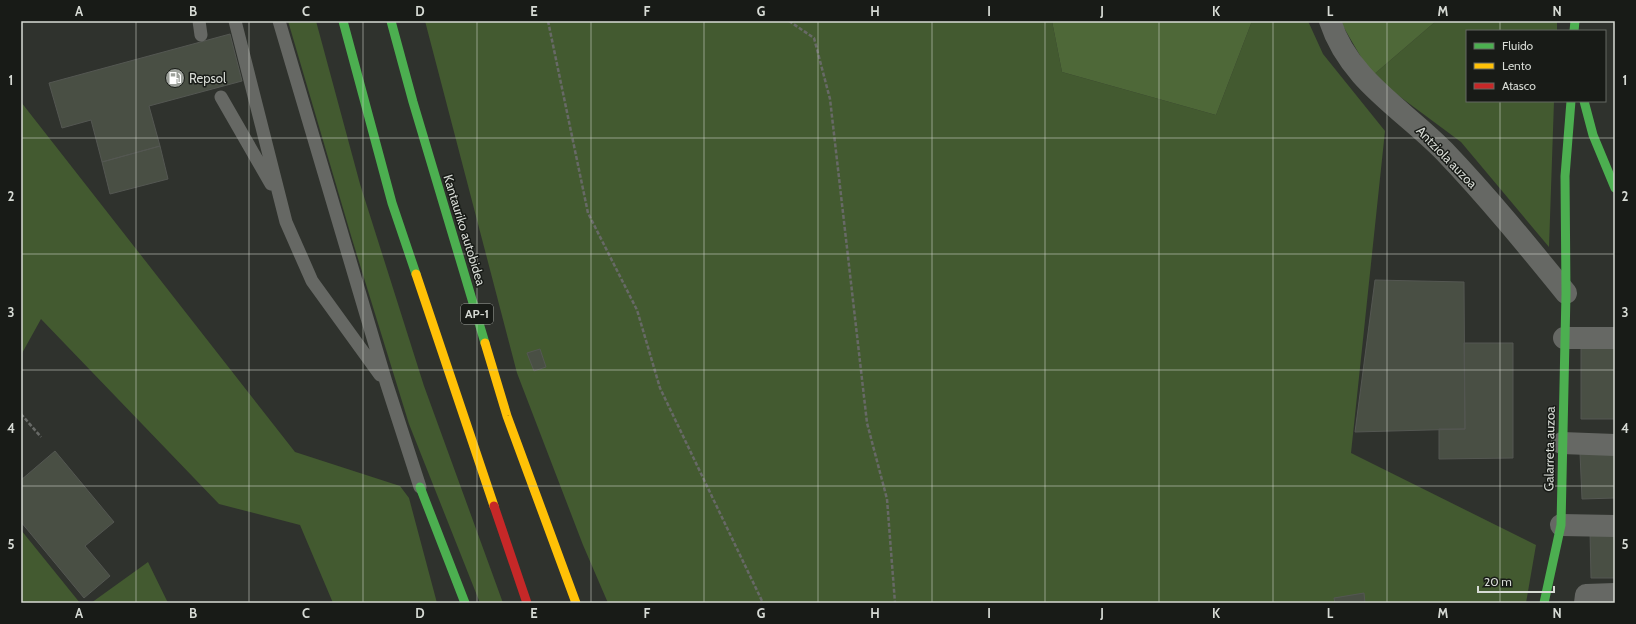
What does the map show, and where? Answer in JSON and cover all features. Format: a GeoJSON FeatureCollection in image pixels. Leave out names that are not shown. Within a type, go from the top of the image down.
{"type":"FeatureCollection","features":[{"type":"Feature","properties":{"kind":"main road"},"geometry":{"type":"LineString","coordinates":[[343,21],[392,203],[527,603]]}},
{"type":"Feature","properties":{"kind":"main road","name":"Kantauriko autobidea"},"geometry":{"type":"LineString","coordinates":[[391,21],[415,109],[507,416],[576,603]]}},
{"type":"Feature","properties":{"kind":"main road","name":"Galarreta auzoa"},"geometry":{"type":"LineString","coordinates":[[1544,603],[1561,525],[1566,293],[1565,176],[1571,102]]}},
{"type":"Feature","properties":{"kind":"main road"},"geometry":{"type":"LineString","coordinates":[[1584,102],[1593,135],[1615,188]]}},
{"type":"Feature","properties":{"kind":"main road"},"geometry":{"type":"LineString","coordinates":[[420,487],[465,603]]}},
{"type":"Feature","properties":{"kind":"street","name":"Antziola auzoa"},"geometry":{"type":"LineString","coordinates":[[1330,21],[1335,35],[1360,74],[1443,150],[1515,230],[1566,293]]}},
{"type":"Feature","properties":{"kind":"street"},"geometry":{"type":"LineString","coordinates":[[1564,338],[1615,338]]}},
{"type":"Feature","properties":{"kind":"street"},"geometry":{"type":"LineString","coordinates":[[1562,443],[1615,445]]}},
{"type":"Feature","properties":{"kind":"street"},"geometry":{"type":"LineString","coordinates":[[1561,525],[1615,526]]}},
{"type":"Feature","properties":{"kind":"street"},"geometry":{"type":"LineString","coordinates":[[1585,603],[1586,595],[1615,594]]}},
{"type":"Feature","properties":{"kind":"lane"},"geometry":{"type":"LineString","coordinates":[[199,21],[201,35]]}},
{"type":"Feature","properties":{"kind":"lane"},"geometry":{"type":"LineString","coordinates":[[235,21],[261,118],[270,165],[286,222],[312,281],[386,382]]}},
{"type":"Feature","properties":{"kind":"lane"},"geometry":{"type":"LineString","coordinates":[[279,21],[386,382],[420,487]]}},
{"type":"Feature","properties":{"kind":"lane"},"geometry":{"type":"LineString","coordinates":[[221,97],[280,200]]}},
{"type":"Feature","properties":{"kind":"path"},"geometry":{"type":"LineString","coordinates":[[548,21],[588,213],[637,310],[660,388],[763,603]]}},
{"type":"Feature","properties":{"kind":"path"},"geometry":{"type":"LineString","coordinates":[[789,21],[814,38],[830,99],[867,423],[887,499],[895,603]]}},
{"type":"Feature","properties":{"kind":"path"},"geometry":{"type":"LineString","coordinates":[[21,414],[41,437]]}},
{"type":"Feature","properties":{"kind":"green space"},"geometry":{"type":"Polygon","coordinates":[[[288,21],[316,21],[360,184],[424,386],[503,603],[480,603],[409,424],[352,239],[288,21]]]}},
{"type":"Feature","properties":{"kind":"green space"},"geometry":{"type":"Polygon","coordinates":[[[425,21],[1052,21],[1062,72],[1216,115],[1252,21],[1308,21],[1323,54],[1385,131],[1351,453],[1536,545],[1526,603],[608,603],[583,545],[517,373],[425,21]]]}},
{"type":"Feature","properties":{"kind":"green space"},"geometry":{"type":"Polygon","coordinates":[[[1052,21],[1252,21],[1216,115],[1062,72],[1052,21]]]}},
{"type":"Feature","properties":{"kind":"green space"},"geometry":{"type":"Polygon","coordinates":[[[1340,21],[1436,21],[1372,76],[1340,21]]]}},
{"type":"Feature","properties":{"kind":"green space"},"geometry":{"type":"Polygon","coordinates":[[[1436,21],[1557,21],[1557,30],[1466,30],[1466,102],[1554,102],[1549,247],[1461,142],[1372,76],[1436,21]]]}},
{"type":"Feature","properties":{"kind":"green space"},"geometry":{"type":"Polygon","coordinates":[[[21,102],[295,452],[400,486],[409,498],[437,603],[333,603],[300,525],[219,504],[41,319],[21,355],[21,102]]]}},
{"type":"Feature","properties":{"kind":"green space"},"geometry":{"type":"Polygon","coordinates":[[[21,530],[80,603],[21,603],[21,530]]]}},
{"type":"Feature","properties":{"kind":"green space"},"geometry":{"type":"Polygon","coordinates":[[[148,562],[168,603],[91,603],[148,562]]]}},
{"type":"Feature","properties":{"kind":"building"},"geometry":{"type":"Polygon","coordinates":[[[230,34],[242,81],[149,106],[160,146],[102,162],[91,120],[62,128],[49,83],[230,34]]]}},
{"type":"Feature","properties":{"kind":"building"},"geometry":{"type":"Polygon","coordinates":[[[160,146],[168,179],[110,194],[102,162],[160,146]]]}},
{"type":"Feature","properties":{"kind":"building"},"geometry":{"type":"Polygon","coordinates":[[[1375,280],[1464,282],[1465,429],[1355,432],[1375,280]]]}},
{"type":"Feature","properties":{"kind":"building"},"geometry":{"type":"Polygon","coordinates":[[[1464,343],[1513,343],[1513,458],[1439,459],[1439,429],[1465,429],[1464,343]]]}},
{"type":"Feature","properties":{"kind":"building"},"geometry":{"type":"Polygon","coordinates":[[[1581,346],[1615,346],[1615,419],[1581,419],[1581,346]]]}},
{"type":"Feature","properties":{"kind":"building"},"geometry":{"type":"Polygon","coordinates":[[[540,349],[546,367],[534,371],[527,353],[540,349]]]}},
{"type":"Feature","properties":{"kind":"building"},"geometry":{"type":"Polygon","coordinates":[[[55,451],[114,522],[85,546],[110,576],[84,598],[21,522],[21,480],[55,451]]]}},
{"type":"Feature","properties":{"kind":"building"},"geometry":{"type":"Polygon","coordinates":[[[1615,452],[1615,498],[1582,499],[1580,453],[1615,452]]]}},
{"type":"Feature","properties":{"kind":"building"},"geometry":{"type":"Polygon","coordinates":[[[1590,531],[1615,531],[1615,578],[1591,578],[1590,531]]]}},
{"type":"Feature","properties":{"kind":"building"},"geometry":{"type":"Polygon","coordinates":[[[1364,593],[1365,603],[1335,603],[1334,598],[1364,593]]]}},
{"type":"Feature","properties":{"kind":"traffic: fast"},"geometry":{"type":"LineString","coordinates":[[343,21],[392,203],[416,274]]}},
{"type":"Feature","properties":{"kind":"traffic: fast"},"geometry":{"type":"LineString","coordinates":[[391,21],[413,102],[485,343]]}},
{"type":"Feature","properties":{"kind":"traffic: fast"},"geometry":{"type":"LineString","coordinates":[[1574,30],[1575,21]]}},
{"type":"Feature","properties":{"kind":"traffic: fast"},"geometry":{"type":"LineString","coordinates":[[1544,603],[1561,525],[1566,293],[1565,176],[1571,102]]}},
{"type":"Feature","properties":{"kind":"traffic: fast"},"geometry":{"type":"LineString","coordinates":[[1584,102],[1593,135],[1615,188]]}},
{"type":"Feature","properties":{"kind":"traffic: fast"},"geometry":{"type":"LineString","coordinates":[[420,487],[465,603]]}},
{"type":"Feature","properties":{"kind":"traffic: slow"},"geometry":{"type":"LineString","coordinates":[[416,274],[494,506]]}},
{"type":"Feature","properties":{"kind":"traffic: slow"},"geometry":{"type":"LineString","coordinates":[[485,343],[507,416],[576,603]]}},
{"type":"Feature","properties":{"kind":"traffic: jam"},"geometry":{"type":"LineString","coordinates":[[494,506],[527,603]]}},
{"type":"Feature","properties":{"kind":"place","name":"Repsol"},"geometry":{"type":"Point","coordinates":[175,78]}}]}
